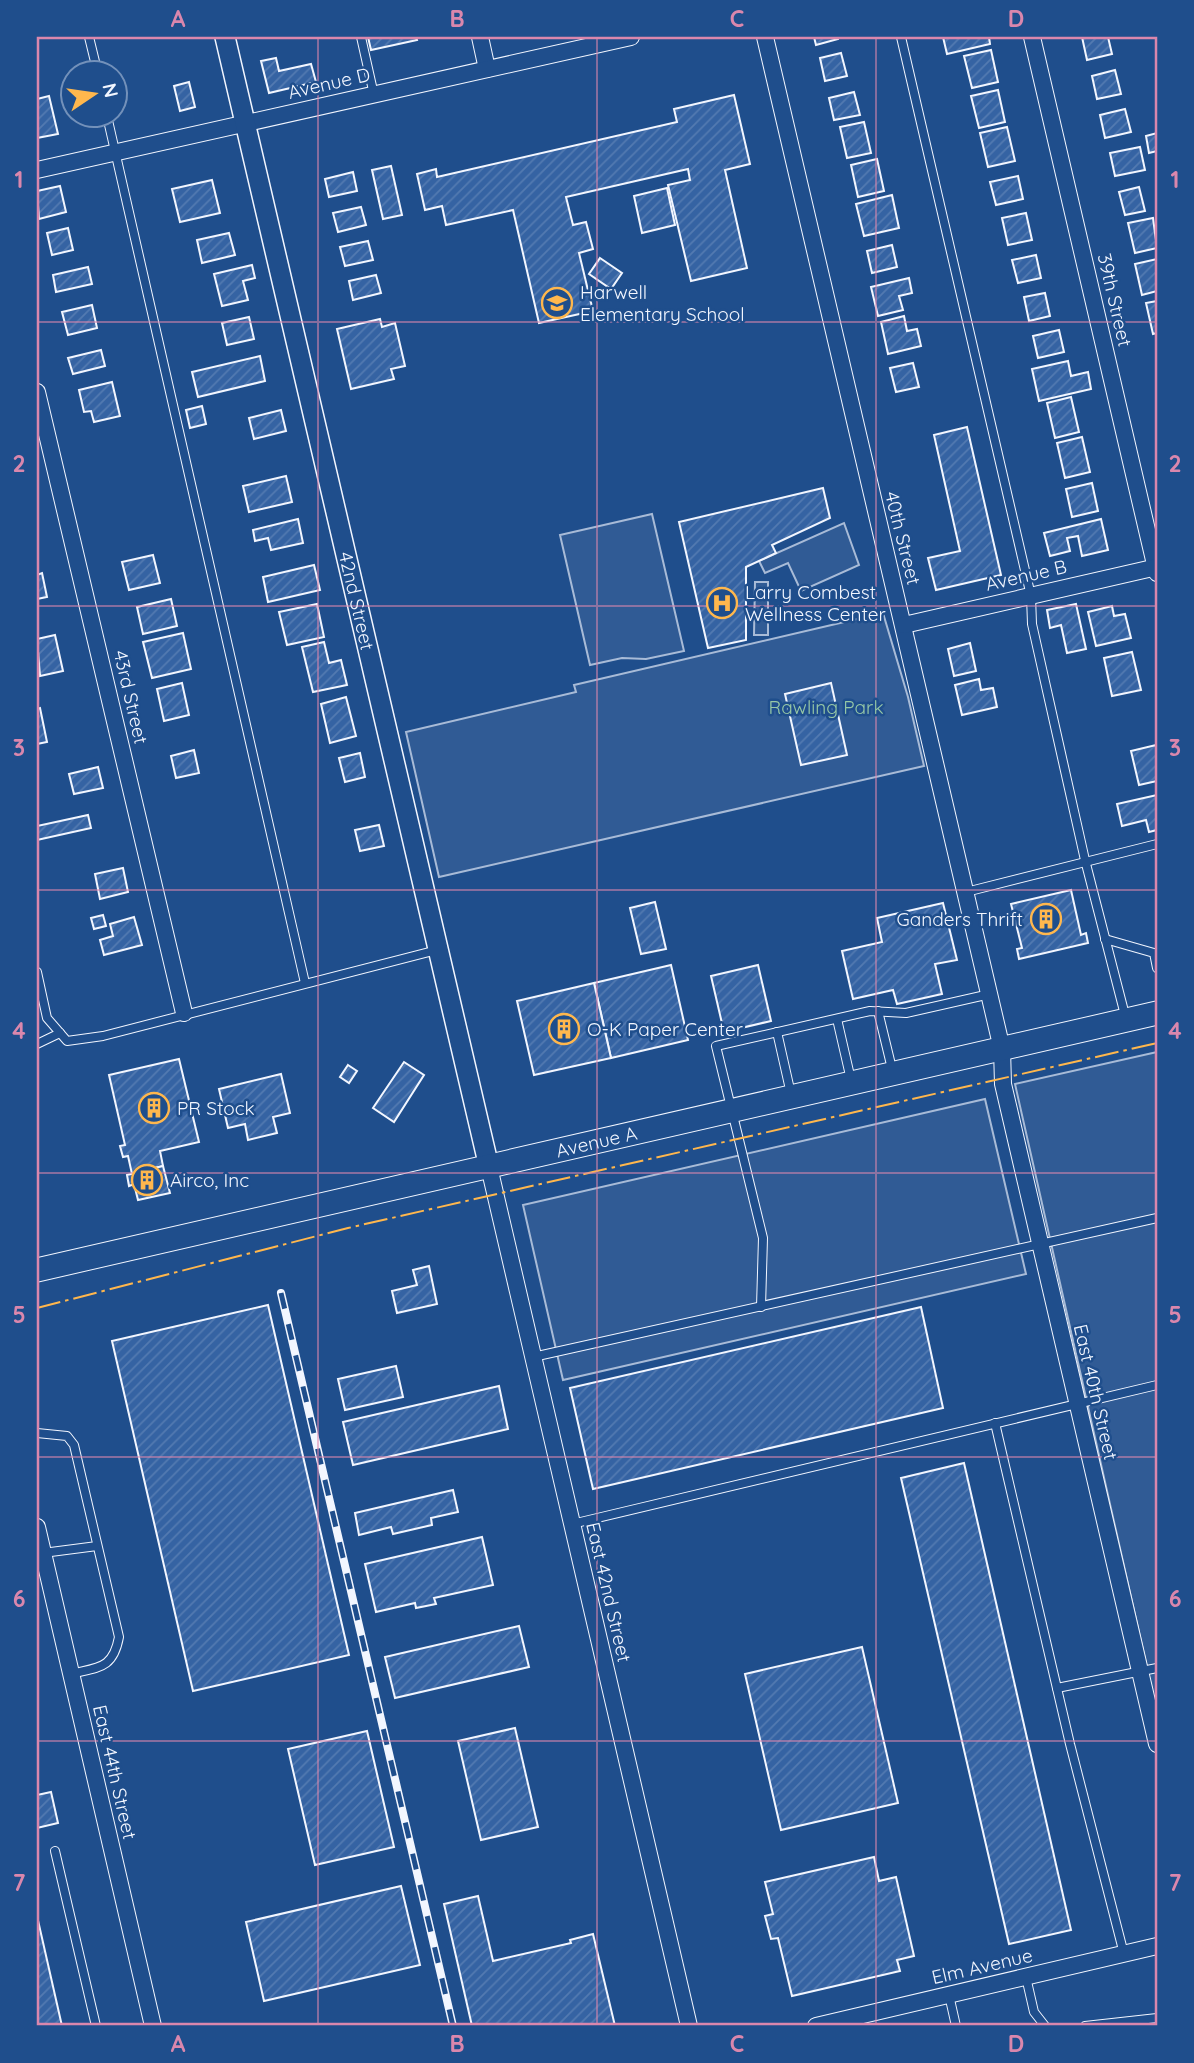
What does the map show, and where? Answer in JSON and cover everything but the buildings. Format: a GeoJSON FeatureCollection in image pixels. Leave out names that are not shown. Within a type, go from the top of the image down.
{"type":"FeatureCollection","features":[{"type":"Feature","properties":{"kind":"main road","name":"Avenue A"},"geometry":{"type":"LineString","coordinates":[[37,1270],[1157,1014]]}},
{"type":"Feature","properties":{"kind":"street","name":"42nd Street"},"geometry":{"type":"LineString","coordinates":[[225,37],[489,1167]]}},
{"type":"Feature","properties":{"kind":"street"},"geometry":{"type":"LineString","coordinates":[[480,37],[487,69]]}},
{"type":"Feature","properties":{"kind":"street","name":"40th Street"},"geometry":{"type":"LineString","coordinates":[[765,37],[1002,1049]]}},
{"type":"Feature","properties":{"kind":"street","name":"39th Street"},"geometry":{"type":"LineString","coordinates":[[1032,37],[1157,569]]}},
{"type":"Feature","properties":{"kind":"street","name":"Avenue D"},"geometry":{"type":"LineString","coordinates":[[37,170],[623,38]]}},
{"type":"Feature","properties":{"kind":"street","name":"43rd Street"},"geometry":{"type":"LineString","coordinates":[[37,392],[184,1013]]}},
{"type":"Feature","properties":{"kind":"street","name":"Avenue B"},"geometry":{"type":"LineString","coordinates":[[904,625],[1157,569]]}},
{"type":"Feature","properties":{"kind":"street","name":"East 40th Street"},"geometry":{"type":"LineString","coordinates":[[1002,1049],[1003,1084],[1157,1744]]}},
{"type":"Feature","properties":{"kind":"street","name":"East 42nd Street"},"geometry":{"type":"LineString","coordinates":[[489,1167],[689,2026]]}},
{"type":"Feature","properties":{"kind":"street","name":"East 44th Street"},"geometry":{"type":"LineString","coordinates":[[37,1527],[153,2026]]}},
{"type":"Feature","properties":{"kind":"street","name":"Elm Avenue"},"geometry":{"type":"LineString","coordinates":[[816,2026],[1157,1946]]}},
{"type":"Feature","properties":{"kind":"lane"},"geometry":{"type":"LineString","coordinates":[[89,37],[95,60]]}},
{"type":"Feature","properties":{"kind":"lane"},"geometry":{"type":"LineString","coordinates":[[361,37],[374,94]]}},
{"type":"Feature","properties":{"kind":"lane"},"geometry":{"type":"LineString","coordinates":[[901,37],[1031,596],[1032,624],[1086,860],[1127,1021]]}},
{"type":"Feature","properties":{"kind":"lane"},"geometry":{"type":"LineString","coordinates":[[110,130],[305,983]]}},
{"type":"Feature","properties":{"kind":"lane"},"geometry":{"type":"LineString","coordinates":[[966,891],[1157,844]]}},
{"type":"Feature","properties":{"kind":"lane"},"geometry":{"type":"LineString","coordinates":[[1105,939],[1154,953],[1157,968]]}},
{"type":"Feature","properties":{"kind":"lane"},"geometry":{"type":"LineString","coordinates":[[37,971],[47,1018],[67,1041],[91,1038],[438,950]]}},
{"type":"Feature","properties":{"kind":"lane"},"geometry":{"type":"LineString","coordinates":[[761,1307],[763,1238],[716,1046],[837,1018],[878,1011],[906,1013],[990,994]]}},
{"type":"Feature","properties":{"kind":"lane"},"geometry":{"type":"LineString","coordinates":[[878,1011],[893,1074]]}},
{"type":"Feature","properties":{"kind":"lane"},"geometry":{"type":"LineString","coordinates":[[837,1018],[852,1083]]}},
{"type":"Feature","properties":{"kind":"lane"},"geometry":{"type":"LineString","coordinates":[[776,1032],[792,1097]]}},
{"type":"Feature","properties":{"kind":"lane"},"geometry":{"type":"LineString","coordinates":[[37,1044],[60,1033]]}},
{"type":"Feature","properties":{"kind":"lane"},"geometry":{"type":"LineString","coordinates":[[533,1357],[1157,1218]]}},
{"type":"Feature","properties":{"kind":"lane"},"geometry":{"type":"LineString","coordinates":[[572,1524],[1157,1385]]}},
{"type":"Feature","properties":{"kind":"lane"},"geometry":{"type":"LineString","coordinates":[[995,1423],[1057,1688],[1124,1954]]}},
{"type":"Feature","properties":{"kind":"lane"},"geometry":{"type":"LineString","coordinates":[[37,1433],[67,1436],[74,1444],[119,1637],[116,1654],[104,1666],[71,1674]]}},
{"type":"Feature","properties":{"kind":"lane"},"geometry":{"type":"LineString","coordinates":[[43,1553],[97,1546]]}},
{"type":"Feature","properties":{"kind":"lane"},"geometry":{"type":"LineString","coordinates":[[1057,1688],[1157,1668]]}},
{"type":"Feature","properties":{"kind":"lane"},"geometry":{"type":"LineString","coordinates":[[54,1851],[96,2026]]}},
{"type":"Feature","properties":{"kind":"lane"},"geometry":{"type":"LineString","coordinates":[[1026,1977],[1034,2012],[1045,2026]]}},
{"type":"Feature","properties":{"kind":"lane"},"geometry":{"type":"LineString","coordinates":[[949,1995],[956,2026]]}},
{"type":"Feature","properties":{"kind":"lane"},"geometry":{"type":"LineString","coordinates":[[1085,2026],[1157,2018]]}},
{"type":"Feature","properties":{"kind":"shaded area"},"geometry":{"type":"Polygon","coordinates":[[[652,514],[684,651],[646,659],[622,658],[590,665],[560,535],[652,514]]]}},
{"type":"Feature","properties":{"kind":"shaded area"},"geometry":{"type":"Polygon","coordinates":[[[844,523],[859,565],[801,591],[788,563],[765,573],[759,561],[844,523]]]}},
{"type":"Feature","properties":{"kind":"shaded area"},"geometry":{"type":"Polygon","coordinates":[[[755,582],[768,582],[768,635],[754,635],[755,582]]]}},
{"type":"Feature","properties":{"kind":"shaded area","name":"Rawling Park"},"geometry":{"type":"Polygon","coordinates":[[[883,613],[908,697],[924,766],[439,877],[406,732],[576,692],[574,685],[883,613]]]}},
{"type":"Feature","properties":{"kind":"shaded area"},"geometry":{"type":"Polygon","coordinates":[[[1157,1052],[1157,1712],[1015,1084],[1157,1052]]]}},
{"type":"Feature","properties":{"kind":"shaded area"},"geometry":{"type":"Polygon","coordinates":[[[985,1099],[1026,1274],[563,1380],[523,1205],[985,1099]]]}},
{"type":"Feature","properties":{"kind":"railway"},"geometry":{"type":"LineString","coordinates":[[281,1293],[453,2026]]}},
{"type":"Feature","properties":{"kind":"power"},"geometry":{"type":"LineString","coordinates":[[37,1308],[348,1228],[1157,1043]]}},
{"type":"Feature","properties":{"kind":"place","name":"Harwell Elementary School"},"geometry":{"type":"Point","coordinates":[557,303]}},
{"type":"Feature","properties":{"kind":"place","name":"Larry Combest Wellness Center"},"geometry":{"type":"Point","coordinates":[722,603]}},
{"type":"Feature","properties":{"kind":"place","name":"Ganders Thrift"},"geometry":{"type":"Point","coordinates":[1046,919]}},
{"type":"Feature","properties":{"kind":"place","name":"O-K Paper Center"},"geometry":{"type":"Point","coordinates":[564,1029]}},
{"type":"Feature","properties":{"kind":"place","name":"PR Stock"},"geometry":{"type":"Point","coordinates":[154,1108]}},
{"type":"Feature","properties":{"kind":"place","name":"Airco, Inc"},"geometry":{"type":"Point","coordinates":[147,1180]}}]}
